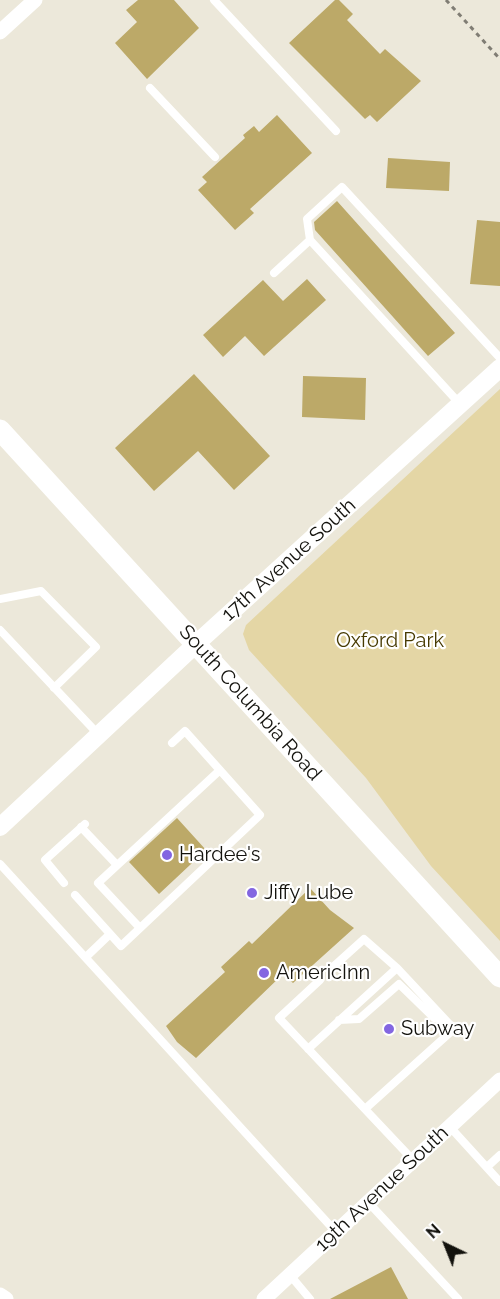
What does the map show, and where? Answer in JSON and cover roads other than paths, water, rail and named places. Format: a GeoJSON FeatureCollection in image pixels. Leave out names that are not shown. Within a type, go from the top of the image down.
{"type":"FeatureCollection","features":[{"type":"Feature","properties":{"kind":"main road","name":"South Columbia Road"},"geometry":{"type":"LineString","coordinates":[[0,430],[500,977]]}},
{"type":"Feature","properties":{"kind":"street"},"geometry":{"type":"LineString","coordinates":[[0,32],[35,0]]}},
{"type":"Feature","properties":{"kind":"street","name":"17th Avenue South"},"geometry":{"type":"LineString","coordinates":[[0,828],[196,644],[500,368]]}},
{"type":"Feature","properties":{"kind":"street","name":"19th Avenue South"},"geometry":{"type":"LineString","coordinates":[[264,1299],[500,1080]]}},
{"type":"Feature","properties":{"kind":"street"},"geometry":{"type":"LineString","coordinates":[[0,1295],[6,1299]]}},
{"type":"Feature","properties":{"kind":"lane"},"geometry":{"type":"LineString","coordinates":[[214,0],[336,131]]}},
{"type":"Feature","properties":{"kind":"lane"},"geometry":{"type":"LineString","coordinates":[[150,88],[215,157]]}},
{"type":"Feature","properties":{"kind":"lane"},"geometry":{"type":"LineString","coordinates":[[460,404],[310,240],[307,219],[342,187],[500,358]]}},
{"type":"Feature","properties":{"kind":"lane"},"geometry":{"type":"LineString","coordinates":[[273,273],[310,240]]}},
{"type":"Feature","properties":{"kind":"lane"},"geometry":{"type":"LineString","coordinates":[[0,599],[41,591],[96,647],[54,688]]}},
{"type":"Feature","properties":{"kind":"lane"},"geometry":{"type":"LineString","coordinates":[[0,630],[99,735]]}},
{"type":"Feature","properties":{"kind":"lane"},"geometry":{"type":"LineString","coordinates":[[75,895],[121,946],[260,815],[185,730],[172,743]]}},
{"type":"Feature","properties":{"kind":"lane"},"geometry":{"type":"LineString","coordinates":[[140,928],[98,883],[220,770]]}},
{"type":"Feature","properties":{"kind":"lane"},"geometry":{"type":"LineString","coordinates":[[64,883],[45,860],[83,825],[117,865]]}},
{"type":"Feature","properties":{"kind":"lane"},"geometry":{"type":"LineString","coordinates":[[0,864],[336,1232]]}},
{"type":"Feature","properties":{"kind":"lane"},"geometry":{"type":"LineString","coordinates":[[86,957],[110,934]]}},
{"type":"Feature","properties":{"kind":"lane"},"geometry":{"type":"LineString","coordinates":[[334,966],[364,939],[397,968],[454,1029],[365,1109]]}},
{"type":"Feature","properties":{"kind":"lane"},"geometry":{"type":"LineString","coordinates":[[308,1049],[397,968]]}},
{"type":"Feature","properties":{"kind":"lane"},"geometry":{"type":"LineString","coordinates":[[320,980],[279,1018],[413,1160]]}},
{"type":"Feature","properties":{"kind":"lane"},"geometry":{"type":"LineString","coordinates":[[339,1020],[359,1019],[399,984],[434,1018],[445,1020]]}},
{"type":"Feature","properties":{"kind":"lane"},"geometry":{"type":"LineString","coordinates":[[450,1126],[500,1182]]}},
{"type":"Feature","properties":{"kind":"lane"},"geometry":{"type":"LineString","coordinates":[[486,1167],[500,1155]]}},
{"type":"Feature","properties":{"kind":"lane"},"geometry":{"type":"LineString","coordinates":[[368,1202],[459,1299]]}},
{"type":"Feature","properties":{"kind":"lane"},"geometry":{"type":"LineString","coordinates":[[290,1275],[310,1299]]}},
{"type":"Feature","properties":{"kind":"place","name":"Hardee's"},"geometry":{"type":"Point","coordinates":[167,855]}},
{"type":"Feature","properties":{"kind":"place","name":"Jiffy Lube"},"geometry":{"type":"Point","coordinates":[252,893]}},
{"type":"Feature","properties":{"kind":"place","name":"AmericInn"},"geometry":{"type":"Point","coordinates":[264,973]}},
{"type":"Feature","properties":{"kind":"place","name":"Subway"},"geometry":{"type":"Point","coordinates":[389,1029]}},
{"type":"Feature","properties":{"kind":"park label","name":"Oxford Park"},"geometry":{"type":"Point","coordinates":[390,641]}}]}
